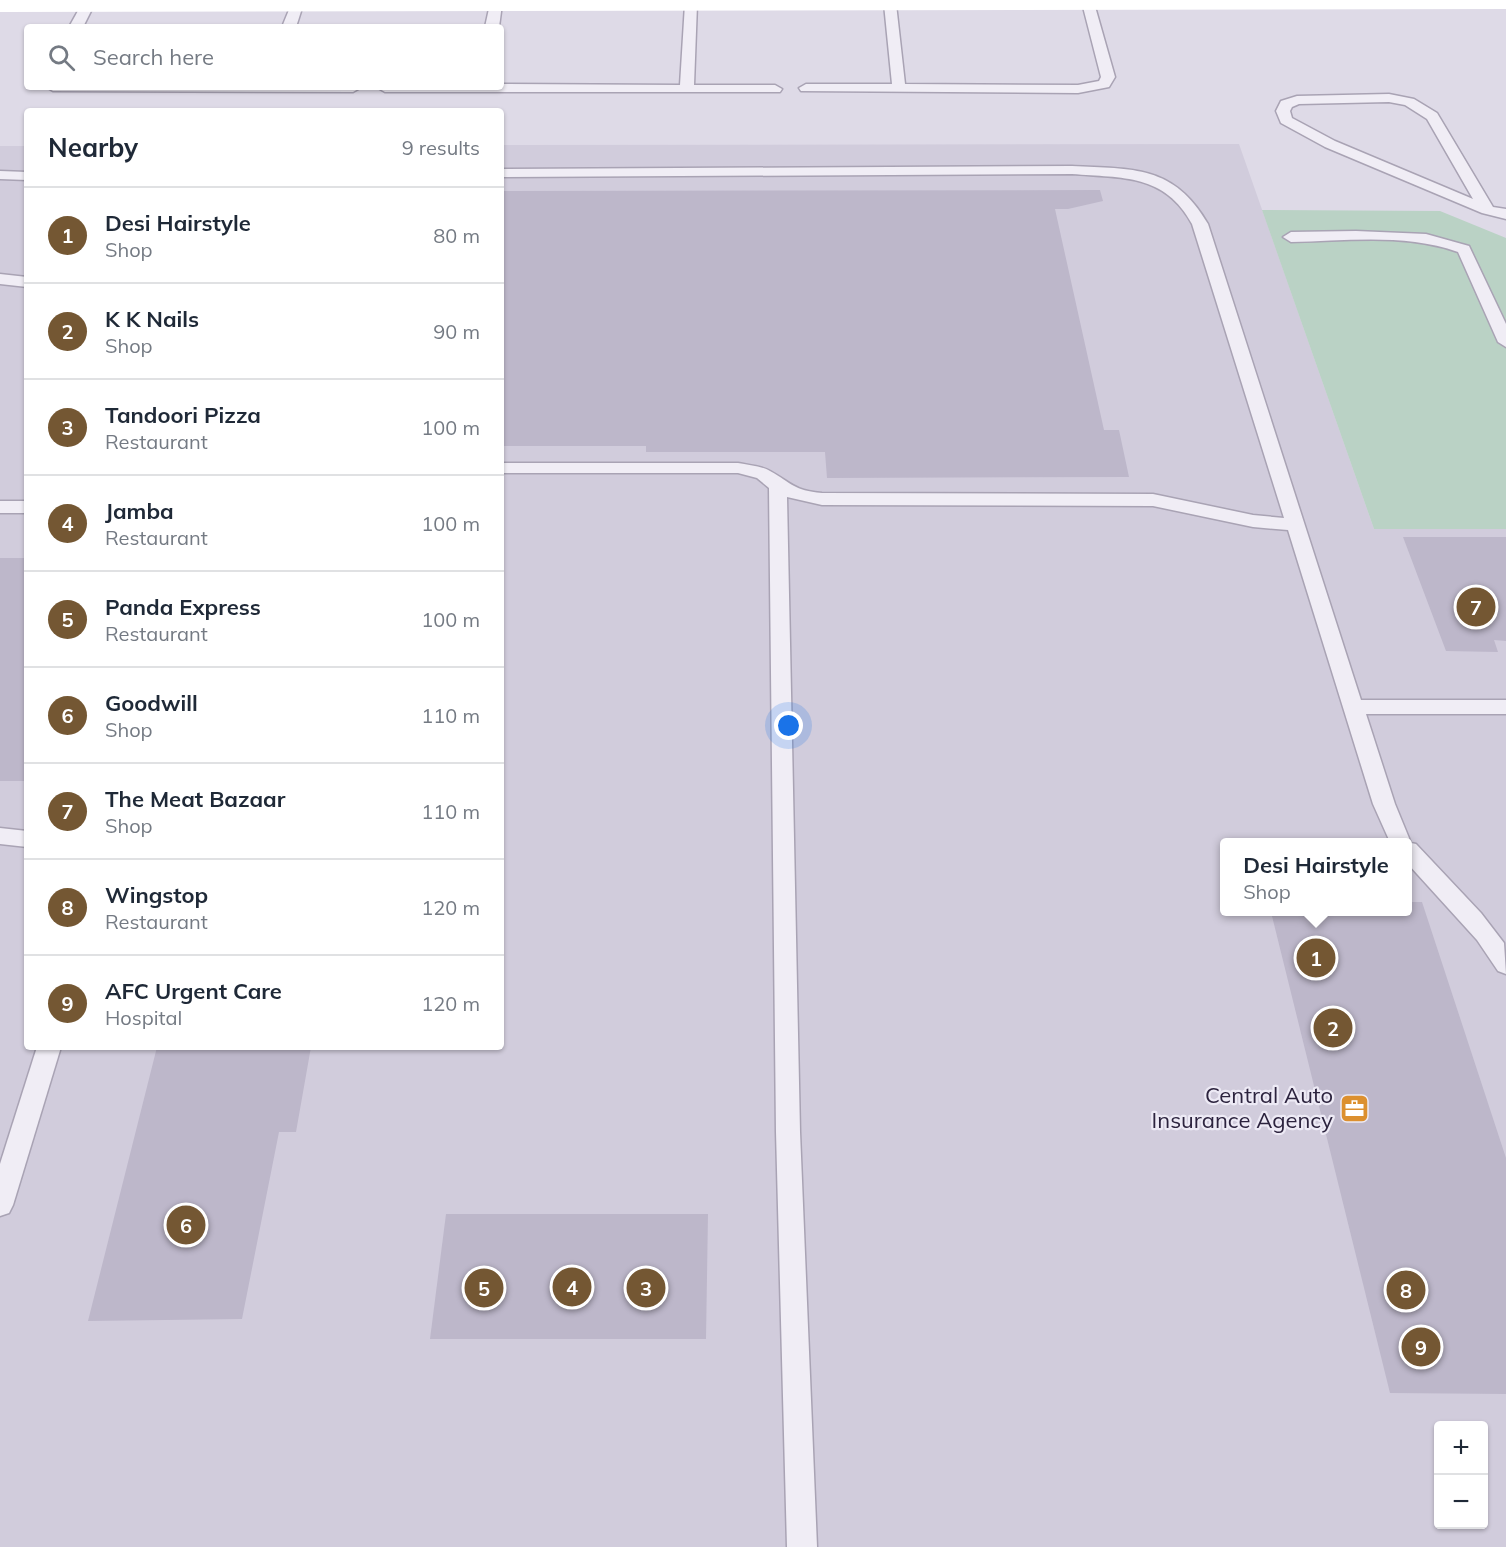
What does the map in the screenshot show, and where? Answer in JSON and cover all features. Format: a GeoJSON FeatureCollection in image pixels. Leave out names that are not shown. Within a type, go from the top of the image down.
{"type":"FeatureCollection","features":[{"type":"Feature","properties":{"kind":"street"},"geometry":{"type":"LineString","coordinates":[[0,6],[876,2],[1506,3]]}},
{"type":"Feature","properties":{"kind":"lane"},"geometry":{"type":"LineString","coordinates":[[876,2],[899,89]]}},
{"type":"Feature","properties":{"kind":"lane"},"geometry":{"type":"LineString","coordinates":[[806,88],[1078,89],[1104,84],[1108,76],[1088,3]]}},
{"type":"Feature","properties":{"kind":"lane"},"geometry":{"type":"LineString","coordinates":[[493,24],[496,4]]}},
{"type":"Feature","properties":{"kind":"lane"},"geometry":{"type":"LineString","coordinates":[[687,88],[691,4]]}},
{"type":"Feature","properties":{"kind":"lane"},"geometry":{"type":"LineString","coordinates":[[78,24],[88,5]]}},
{"type":"Feature","properties":{"kind":"lane"},"geometry":{"type":"LineString","coordinates":[[290,24],[297,5]]}},
{"type":"Feature","properties":{"kind":"lane"},"geometry":{"type":"LineString","coordinates":[[504,88],[775,89]]}},
{"type":"Feature","properties":{"kind":"lane"},"geometry":{"type":"LineString","coordinates":[[1487,210],[1432,116],[1418,106],[1389,98],[1297,100],[1286,104],[1283,111],[1286,120],[1330,144],[1487,210],[1506,214]]}},
{"type":"Feature","properties":{"kind":"lane"},"geometry":{"type":"LineString","coordinates":[[504,173],[1072,170],[1150,178],[1174,189],[1192,206],[1200,224],[1384,804],[1399,838]]}},
{"type":"Feature","properties":{"kind":"lane"},"geometry":{"type":"LineString","coordinates":[[0,175],[24,176]]}},
{"type":"Feature","properties":{"kind":"lane"},"geometry":{"type":"LineString","coordinates":[[1291,237],[1416,237],[1447,242],[1464,249],[1506,342]]}},
{"type":"Feature","properties":{"kind":"lane"},"geometry":{"type":"LineString","coordinates":[[0,279],[24,282]]}},
{"type":"Feature","properties":{"kind":"lane"},"geometry":{"type":"LineString","coordinates":[[504,468],[738,468],[763,474],[778,486],[799,496],[822,499],[1154,500],[1253,521],[1294,525]]}},
{"type":"Feature","properties":{"kind":"lane"},"geometry":{"type":"LineString","coordinates":[[778,486],[788,1132],[802,1547]]}},
{"type":"Feature","properties":{"kind":"lane"},"geometry":{"type":"LineString","coordinates":[[0,507],[24,507]]}},
{"type":"Feature","properties":{"kind":"lane"},"geometry":{"type":"LineString","coordinates":[[1353,707],[1506,707]]}},
{"type":"Feature","properties":{"kind":"lane"},"geometry":{"type":"LineString","coordinates":[[0,836],[24,839]]}},
{"type":"Feature","properties":{"kind":"lane"},"geometry":{"type":"LineString","coordinates":[[1412,856],[1495,944],[1506,965]]}},
{"type":"Feature","properties":{"kind":"lane"},"geometry":{"type":"LineString","coordinates":[[0,1204],[48,1050]]}},
{"type":"Feature","properties":{"kind":"shaded area"},"geometry":{"type":"Polygon","coordinates":[[[1239,144],[1374,529],[1506,529],[1506,1547],[0,1547],[0,146],[24,146],[24,1050],[504,1050],[504,145],[1239,144]]]}},
{"type":"Feature","properties":{"kind":"green space"},"geometry":{"type":"Polygon","coordinates":[[[1262,210],[1440,211],[1506,238],[1506,529],[1374,529],[1262,210]]]}},
{"type":"Feature","properties":{"kind":"building"},"geometry":{"type":"Polygon","coordinates":[[[1100,190],[1103,201],[1068,209],[1055,209],[1104,430],[1119,430],[1129,477],[827,478],[825,452],[646,452],[646,446],[504,446],[504,191],[1100,190]]]}},
{"type":"Feature","properties":{"kind":"building"},"geometry":{"type":"Polygon","coordinates":[[[1403,537],[1506,537],[1506,641],[1494,640],[1498,652],[1446,651],[1403,537]]]}},
{"type":"Feature","properties":{"kind":"building"},"geometry":{"type":"Polygon","coordinates":[[[0,558],[24,558],[24,781],[0,781],[0,558]]]}},
{"type":"Feature","properties":{"kind":"building"},"geometry":{"type":"Polygon","coordinates":[[[1412,902],[1422,902],[1506,1158],[1506,1394],[1390,1393],[1272,916],[1412,916],[1412,902]]]}},
{"type":"Feature","properties":{"kind":"building"},"geometry":{"type":"Polygon","coordinates":[[[156,1050],[310,1050],[296,1132],[279,1132],[242,1319],[88,1321],[156,1050]]]}},
{"type":"Feature","properties":{"kind":"building"},"geometry":{"type":"Polygon","coordinates":[[[446,1214],[708,1214],[706,1339],[430,1339],[446,1214]]]}},
{"type":"Feature","properties":{"kind":"place","name":"The Meat Bazaar"},"geometry":{"type":"Point","coordinates":[1476,607]}},
{"type":"Feature","properties":{"kind":"place","name":"Desi Hairstyle"},"geometry":{"type":"Point","coordinates":[1316,958]}},
{"type":"Feature","properties":{"kind":"place","name":"K K Nails"},"geometry":{"type":"Point","coordinates":[1333,1028]}},
{"type":"Feature","properties":{"kind":"place","name":"Central Auto Insurance Agency"},"geometry":{"type":"Point","coordinates":[1354,1108]}},
{"type":"Feature","properties":{"kind":"place","name":"Goodwill"},"geometry":{"type":"Point","coordinates":[186,1225]}},
{"type":"Feature","properties":{"kind":"place","name":"Jamba"},"geometry":{"type":"Point","coordinates":[572,1287]}},
{"type":"Feature","properties":{"kind":"place","name":"Panda Express"},"geometry":{"type":"Point","coordinates":[484,1288]}},
{"type":"Feature","properties":{"kind":"place","name":"Tandoori Pizza"},"geometry":{"type":"Point","coordinates":[646,1288]}},
{"type":"Feature","properties":{"kind":"place","name":"Wingstop"},"geometry":{"type":"Point","coordinates":[1406,1290]}},
{"type":"Feature","properties":{"kind":"place","name":"AFC Urgent Care"},"geometry":{"type":"Point","coordinates":[1421,1347]}}]}
